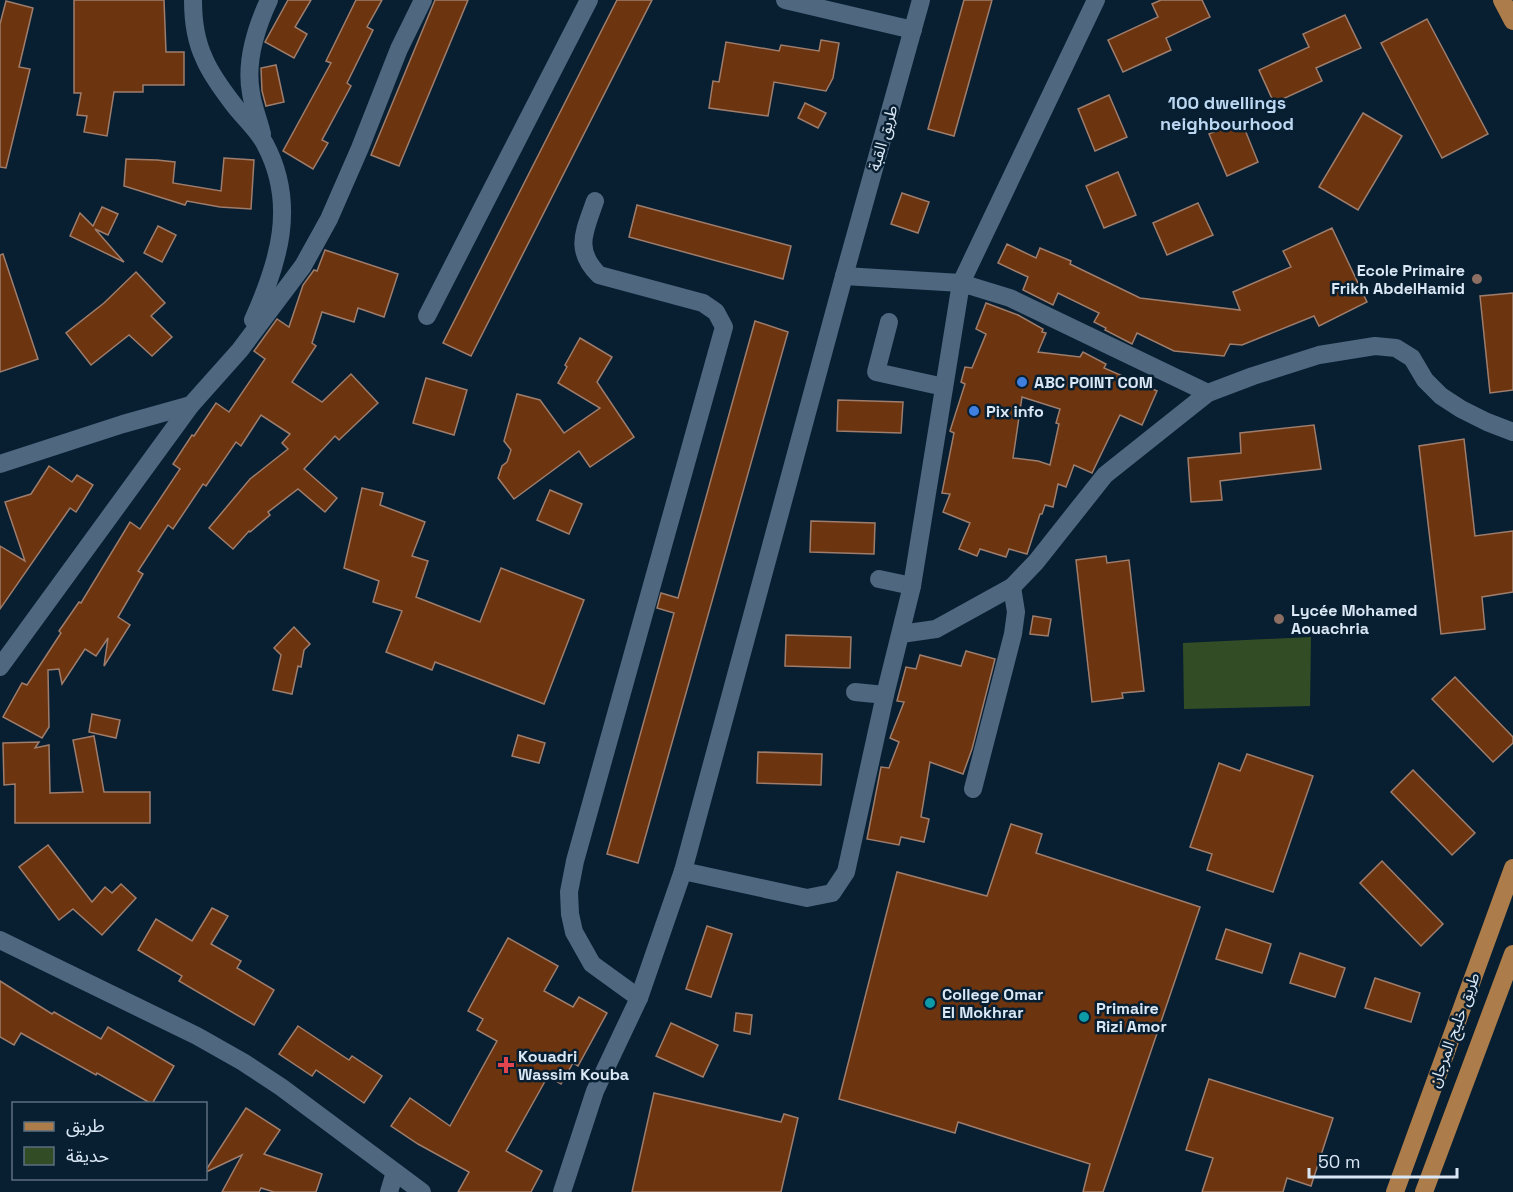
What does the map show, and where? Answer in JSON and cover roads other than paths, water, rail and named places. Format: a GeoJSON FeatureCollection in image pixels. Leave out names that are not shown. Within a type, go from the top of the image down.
{"type":"FeatureCollection","features":[{"type":"Feature","properties":{"kind":"main road"},"geometry":{"type":"LineString","coordinates":[[1502,0],[1513,21]]}},
{"type":"Feature","properties":{"kind":"main road","name":"طريق خليج المرجان"},"geometry":{"type":"LineString","coordinates":[[1395,1192],[1513,868]]}},
{"type":"Feature","properties":{"kind":"main road","name":"طريق خليج المرجان"},"geometry":{"type":"LineString","coordinates":[[1424,1192],[1513,954]]}},
{"type":"Feature","properties":{"kind":"main road"},"geometry":{"type":"LineString","coordinates":[[1452,1036],[1479,1044]]}},
{"type":"Feature","properties":{"kind":"street"},"geometry":{"type":"LineString","coordinates":[[193,0],[193,18],[204,59],[232,103],[265,143]]}},
{"type":"Feature","properties":{"kind":"street"},"geometry":{"type":"LineString","coordinates":[[240,350],[268,286],[279,250],[284,216],[279,177],[265,143],[250,91],[251,52],[269,0]]}},
{"type":"Feature","properties":{"kind":"street"},"geometry":{"type":"LineString","coordinates":[[0,667],[191,405],[240,350],[303,267],[329,219],[399,49],[423,0]]}},
{"type":"Feature","properties":{"kind":"street"},"geometry":{"type":"LineString","coordinates":[[427,316],[589,0]]}},
{"type":"Feature","properties":{"kind":"street"},"geometry":{"type":"LineString","coordinates":[[785,0],[913,30]]}},
{"type":"Feature","properties":{"kind":"street","name":"طريق القبة"},"geometry":{"type":"LineString","coordinates":[[562,1192],[595,1091],[639,998],[683,871],[921,0]]}},
{"type":"Feature","properties":{"kind":"street"},"geometry":{"type":"LineString","coordinates":[[683,871],[807,898],[832,892],[846,872],[912,586],[961,283],[1095,0]]}},
{"type":"Feature","properties":{"kind":"street"},"geometry":{"type":"LineString","coordinates":[[595,201],[583,238],[583,245],[589,265],[599,275],[703,303],[716,312],[724,327],[575,861],[569,892],[574,932],[592,964],[639,998]]}},
{"type":"Feature","properties":{"kind":"street"},"geometry":{"type":"LineString","coordinates":[[844,276],[961,283],[1010,298],[1208,393]]}},
{"type":"Feature","properties":{"kind":"street"},"geometry":{"type":"LineString","coordinates":[[890,322],[876,372],[944,387]]}},
{"type":"Feature","properties":{"kind":"street"},"geometry":{"type":"LineString","coordinates":[[901,634],[936,628],[1012,587],[1105,475],[1208,393],[1319,355],[1375,346],[1396,348],[1412,358],[1425,380],[1441,396],[1469,414],[1513,432]]}},
{"type":"Feature","properties":{"kind":"street"},"geometry":{"type":"LineString","coordinates":[[0,464],[123,424],[191,405]]}},
{"type":"Feature","properties":{"kind":"street"},"geometry":{"type":"LineString","coordinates":[[879,579],[912,586]]}},
{"type":"Feature","properties":{"kind":"street"},"geometry":{"type":"LineString","coordinates":[[973,789],[1013,634],[1016,612],[1012,587]]}},
{"type":"Feature","properties":{"kind":"street"},"geometry":{"type":"LineString","coordinates":[[855,692],[885,695]]}},
{"type":"Feature","properties":{"kind":"street"},"geometry":{"type":"LineString","coordinates":[[0,940],[197,1036],[243,1062],[281,1087],[422,1192]]}},
{"type":"Feature","properties":{"kind":"street"},"geometry":{"type":"LineString","coordinates":[[388,1192],[395,1172]]}},
{"type":"Feature","properties":{"kind":"place","name":"Ecole Primaire Frikh AbdelHamid"},"geometry":{"type":"Point","coordinates":[1477,279]}},
{"type":"Feature","properties":{"kind":"place","name":"ABC POINT COM"},"geometry":{"type":"Point","coordinates":[1022,382]}},
{"type":"Feature","properties":{"kind":"place","name":"Pix info"},"geometry":{"type":"Point","coordinates":[974,411]}},
{"type":"Feature","properties":{"kind":"place","name":"Lycée Mohamed Aouachria"},"geometry":{"type":"Point","coordinates":[1279,619]}},
{"type":"Feature","properties":{"kind":"place","name":"College Omar El Mokhrar"},"geometry":{"type":"Point","coordinates":[930,1003]}},
{"type":"Feature","properties":{"kind":"place","name":"Primaire Rizi Amor"},"geometry":{"type":"Point","coordinates":[1084,1017]}},
{"type":"Feature","properties":{"kind":"place","name":"Kouadri Wassim Kouba"},"geometry":{"type":"Point","coordinates":[506,1065]}},
{"type":"Feature","properties":{"kind":"district","name":"100 dwellings neighbourhood"},"geometry":{"type":"Point","coordinates":[1227,112]}}]}
